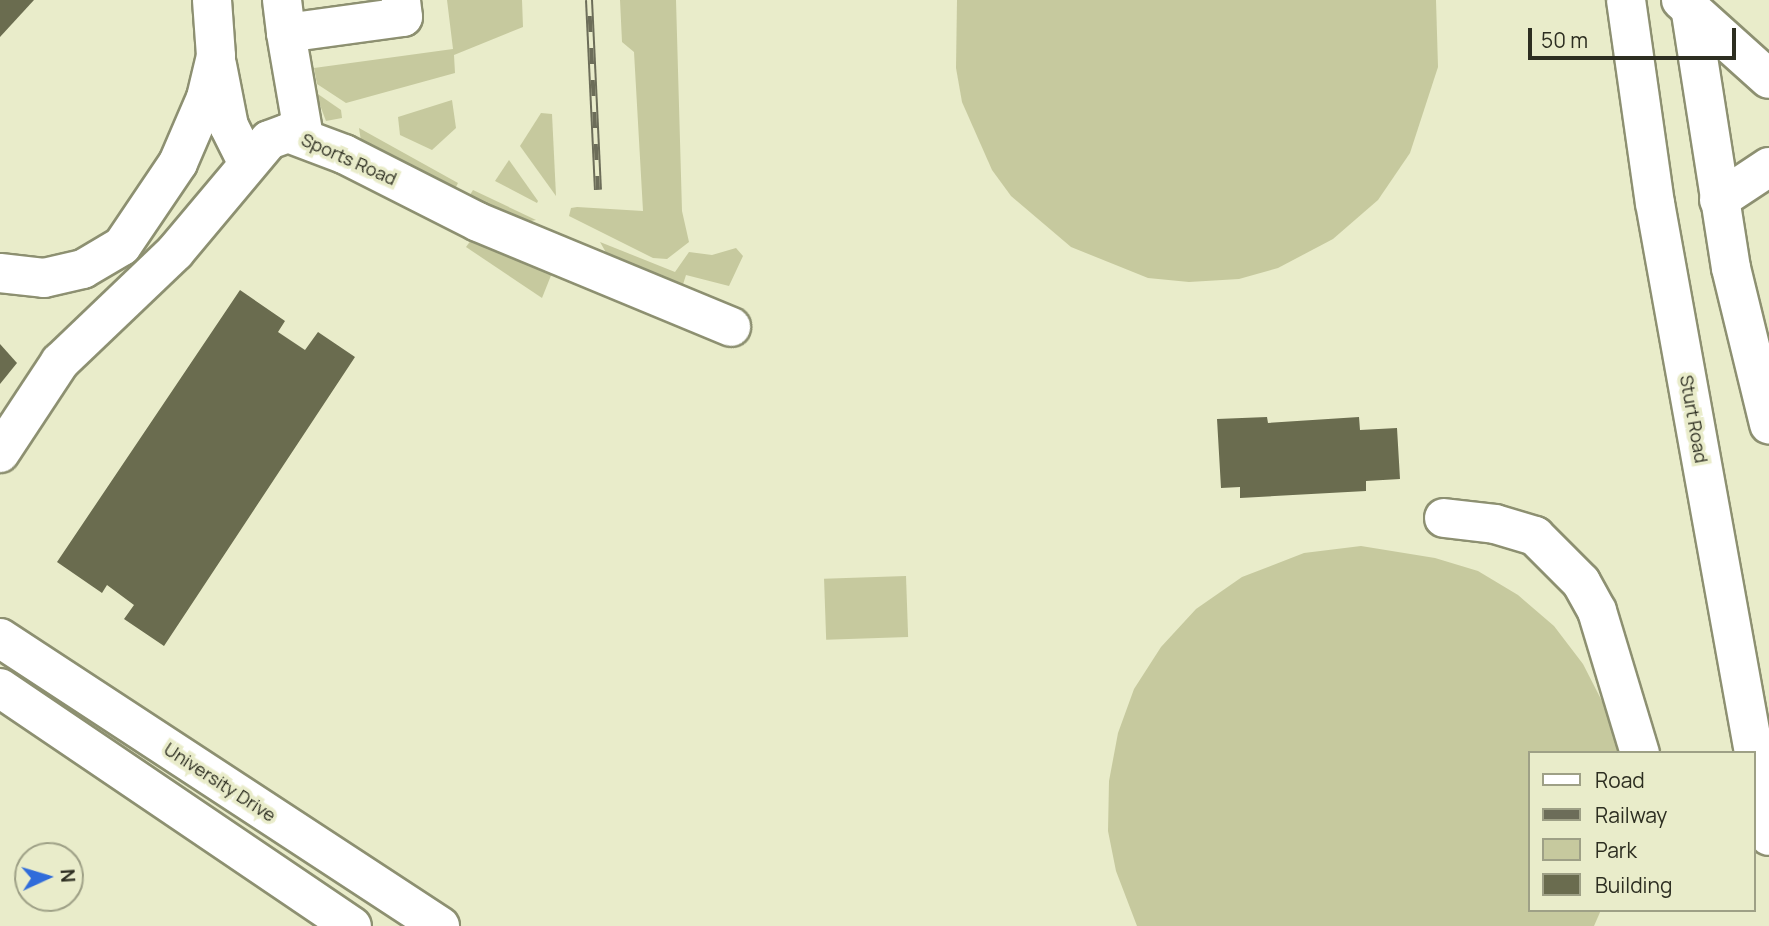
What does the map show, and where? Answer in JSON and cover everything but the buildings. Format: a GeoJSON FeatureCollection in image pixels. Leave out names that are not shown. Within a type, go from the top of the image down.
{"type":"FeatureCollection","features":[{"type":"Feature","properties":{"kind":"main road"},"geometry":{"type":"LineString","coordinates":[[212,0],[216,56],[229,126],[248,164]]}},
{"type":"Feature","properties":{"kind":"main road"},"geometry":{"type":"LineString","coordinates":[[304,137],[284,17],[403,17],[401,0]]}},
{"type":"Feature","properties":{"kind":"main road","name":"Sturt Road"},"geometry":{"type":"LineString","coordinates":[[1626,0],[1661,240],[1754,751]]}},
{"type":"Feature","properties":{"kind":"main road"},"geometry":{"type":"LineString","coordinates":[[1687,3],[1769,79]]}},
{"type":"Feature","properties":{"kind":"main road"},"geometry":{"type":"LineString","coordinates":[[1687,3],[1719,200],[1769,424]]}},
{"type":"Feature","properties":{"kind":"main road"},"geometry":{"type":"LineString","coordinates":[[0,273],[44,278],[83,269],[122,246],[184,152],[206,98],[216,56]]}},
{"type":"Feature","properties":{"kind":"main road","name":"Sports Road"},"geometry":{"type":"LineString","coordinates":[[0,453],[60,362],[175,252],[269,140],[288,133],[304,137],[478,222],[731,327]]}},
{"type":"Feature","properties":{"kind":"main road"},"geometry":{"type":"LineString","coordinates":[[1719,200],[1769,167]]}},
{"type":"Feature","properties":{"kind":"main road"},"geometry":{"type":"LineString","coordinates":[[1444,518],[1495,524],[1535,536],[1581,582],[1597,611],[1639,751]]}},
{"type":"Feature","properties":{"kind":"main road","name":"University Drive"},"geometry":{"type":"LineString","coordinates":[[0,638],[440,926]]}},
{"type":"Feature","properties":{"kind":"main road"},"geometry":{"type":"LineString","coordinates":[[0,688],[352,926]]}},
{"type":"Feature","properties":{"kind":"main road","name":"Sturt Road"},"geometry":{"type":"LineString","coordinates":[[1755,758],[1769,836]]}},
{"type":"Feature","properties":{"kind":"green space"},"geometry":{"type":"Polygon","coordinates":[[[447,0],[522,0],[523,27],[454,55],[455,73],[346,103],[317,84],[314,68],[453,49],[447,0]]]}},
{"type":"Feature","properties":{"kind":"green space"},"geometry":{"type":"Polygon","coordinates":[[[620,0],[676,0],[682,211],[689,242],[667,259],[653,258],[569,216],[571,208],[577,207],[643,211],[634,52],[622,42],[620,0]]]}},
{"type":"Feature","properties":{"kind":"green space"},"geometry":{"type":"Polygon","coordinates":[[[957,0],[1436,0],[1438,67],[1410,153],[1378,200],[1333,239],[1278,268],[1239,279],[1189,282],[1148,278],[1071,247],[1011,196],[992,170],[962,102],[956,68],[957,0]]]}},
{"type":"Feature","properties":{"kind":"green space"},"geometry":{"type":"Polygon","coordinates":[[[315,92],[341,110],[342,118],[326,121],[315,92]]]}},
{"type":"Feature","properties":{"kind":"green space"},"geometry":{"type":"Polygon","coordinates":[[[452,100],[456,128],[432,150],[400,135],[398,117],[452,100]]]}},
{"type":"Feature","properties":{"kind":"green space"},"geometry":{"type":"Polygon","coordinates":[[[541,113],[552,114],[556,196],[520,146],[541,113]]]}},
{"type":"Feature","properties":{"kind":"green space"},"geometry":{"type":"Polygon","coordinates":[[[359,128],[458,183],[454,191],[361,141],[359,128]]]}},
{"type":"Feature","properties":{"kind":"green space"},"geometry":{"type":"Polygon","coordinates":[[[509,160],[538,201],[537,203],[495,181],[509,160]]]}},
{"type":"Feature","properties":{"kind":"green space"},"geometry":{"type":"Polygon","coordinates":[[[473,190],[536,220],[516,224],[468,198],[473,190]]]}},
{"type":"Feature","properties":{"kind":"green space"},"geometry":{"type":"Polygon","coordinates":[[[474,236],[552,273],[542,298],[466,247],[474,236]]]}},
{"type":"Feature","properties":{"kind":"green space"},"geometry":{"type":"Polygon","coordinates":[[[600,242],[675,272],[689,252],[712,255],[736,248],[743,256],[729,286],[686,275],[680,294],[616,270],[600,242]]]}},
{"type":"Feature","properties":{"kind":"green space"},"geometry":{"type":"Polygon","coordinates":[[[1361,546],[1435,558],[1478,571],[1518,595],[1554,626],[1583,664],[1606,709],[1617,751],[1528,751],[1528,912],[1600,912],[1594,926],[1137,926],[1116,871],[1108,831],[1109,781],[1118,733],[1134,689],[1161,647],[1196,609],[1242,577],[1304,553],[1361,546]]]}},
{"type":"Feature","properties":{"kind":"green space"},"geometry":{"type":"Polygon","coordinates":[[[906,576],[908,637],[826,640],[824,579],[906,576]]]}},
{"type":"Feature","properties":{"kind":"railway"},"geometry":{"type":"LineString","coordinates":[[589,0],[598,190]]}}]}
